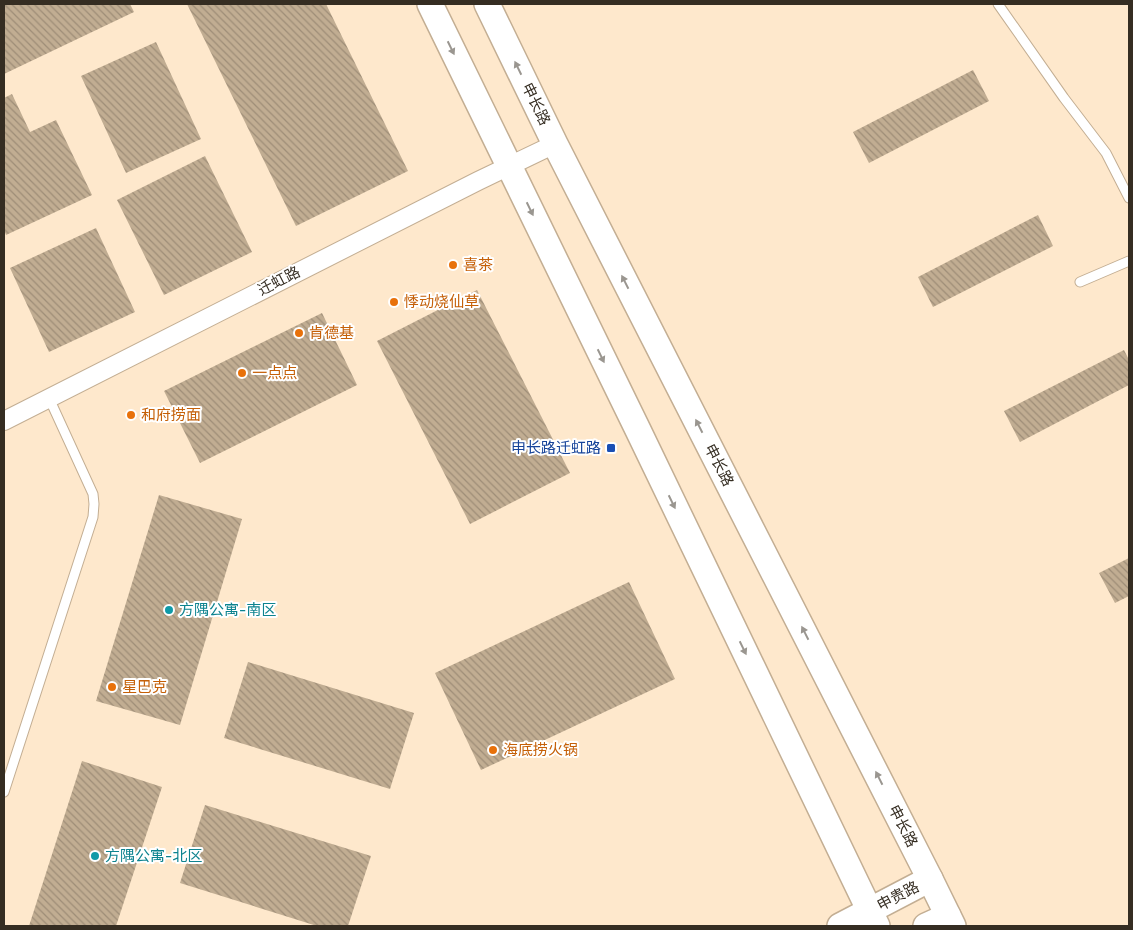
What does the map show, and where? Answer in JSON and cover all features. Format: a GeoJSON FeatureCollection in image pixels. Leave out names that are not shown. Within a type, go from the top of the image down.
{"type":"FeatureCollection","features":[{"type":"Feature","properties":{"kind":"main road"},"geometry":{"type":"LineString","coordinates":[[430,4],[874,918]]}},
{"type":"Feature","properties":{"kind":"main road","name":"申长路"},"geometry":{"type":"LineString","coordinates":[[487,4],[555,144],[930,879],[942,923]]}},
{"type":"Feature","properties":{"kind":"main road","name":"申贵路"},"geometry":{"type":"LineString","coordinates":[[840,926],[874,918],[930,879]]}},
{"type":"Feature","properties":{"kind":"street","name":"迁虹路"},"geometry":{"type":"LineString","coordinates":[[4,421],[555,144]]}},
{"type":"Feature","properties":{"kind":"lane"},"geometry":{"type":"LineString","coordinates":[[998,4],[1064,98],[1106,153],[1129,198]]}},
{"type":"Feature","properties":{"kind":"lane"},"geometry":{"type":"LineString","coordinates":[[1080,282],[1129,261]]}},
{"type":"Feature","properties":{"kind":"lane"},"geometry":{"type":"LineString","coordinates":[[4,792],[93,517],[93,494],[49,398]]}},
{"type":"Feature","properties":{"kind":"building"},"geometry":{"type":"Polygon","coordinates":[[[4,4],[130,4],[134,12],[4,74],[4,4]]]}},
{"type":"Feature","properties":{"kind":"building"},"geometry":{"type":"Polygon","coordinates":[[[187,4],[326,4],[408,171],[296,226],[187,4]]]}},
{"type":"Feature","properties":{"kind":"building"},"geometry":{"type":"Polygon","coordinates":[[[156,42],[201,139],[126,173],[81,76],[156,42]]]}},
{"type":"Feature","properties":{"kind":"building"},"geometry":{"type":"Polygon","coordinates":[[[973,70],[989,101],[869,163],[853,132],[973,70]]]}},
{"type":"Feature","properties":{"kind":"building"},"geometry":{"type":"Polygon","coordinates":[[[12,94],[30,132],[56,120],[92,195],[6,235],[4,230],[4,98],[12,94]]]}},
{"type":"Feature","properties":{"kind":"building"},"geometry":{"type":"Polygon","coordinates":[[[205,156],[252,252],[164,295],[117,200],[205,156]]]}},
{"type":"Feature","properties":{"kind":"building"},"geometry":{"type":"Polygon","coordinates":[[[1038,215],[1053,246],[933,307],[918,277],[1038,215]]]}},
{"type":"Feature","properties":{"kind":"building"},"geometry":{"type":"Polygon","coordinates":[[[96,228],[135,312],[49,352],[10,268],[96,228]]]}},
{"type":"Feature","properties":{"kind":"building"},"geometry":{"type":"Polygon","coordinates":[[[477,290],[570,473],[470,524],[377,341],[477,290]]]}},
{"type":"Feature","properties":{"kind":"building"},"geometry":{"type":"Polygon","coordinates":[[[322,313],[357,385],[200,463],[164,391],[322,313]]]}},
{"type":"Feature","properties":{"kind":"building"},"geometry":{"type":"Polygon","coordinates":[[[1124,350],[1129,360],[1129,385],[1020,442],[1004,411],[1124,350]]]}},
{"type":"Feature","properties":{"kind":"building","name":"方隅公寓-南区"},"geometry":{"type":"Polygon","coordinates":[[[159,495],[242,519],[180,725],[96,701],[159,495]]]}},
{"type":"Feature","properties":{"kind":"building"},"geometry":{"type":"Polygon","coordinates":[[[1129,558],[1129,596],[1115,603],[1099,573],[1129,558]]]}},
{"type":"Feature","properties":{"kind":"building"},"geometry":{"type":"Polygon","coordinates":[[[629,582],[675,679],[481,770],[435,673],[629,582]]]}},
{"type":"Feature","properties":{"kind":"building"},"geometry":{"type":"Polygon","coordinates":[[[248,662],[414,713],[390,789],[224,738],[248,662]]]}},
{"type":"Feature","properties":{"kind":"building","name":"方隅公寓-北区"},"geometry":{"type":"Polygon","coordinates":[[[82,761],[162,787],[116,926],[29,926],[82,761]]]}},
{"type":"Feature","properties":{"kind":"building"},"geometry":{"type":"Polygon","coordinates":[[[205,805],[371,856],[348,926],[317,926],[180,883],[205,805]]]}},
{"type":"Feature","properties":{"kind":"place","name":"喜茶"},"geometry":{"type":"Point","coordinates":[453,265]}},
{"type":"Feature","properties":{"kind":"place","name":"悸动烧仙草"},"geometry":{"type":"Point","coordinates":[394,302]}},
{"type":"Feature","properties":{"kind":"place","name":"肯德基"},"geometry":{"type":"Point","coordinates":[299,333]}},
{"type":"Feature","properties":{"kind":"place","name":"一点点"},"geometry":{"type":"Point","coordinates":[242,373]}},
{"type":"Feature","properties":{"kind":"place","name":"和府捞面"},"geometry":{"type":"Point","coordinates":[131,415]}},
{"type":"Feature","properties":{"kind":"place","name":"申长路迁虹路"},"geometry":{"type":"Point","coordinates":[611,448]}},
{"type":"Feature","properties":{"kind":"place","name":"方隅公寓-南区"},"geometry":{"type":"Point","coordinates":[169,610]}},
{"type":"Feature","properties":{"kind":"place","name":"星巴克"},"geometry":{"type":"Point","coordinates":[112,687]}},
{"type":"Feature","properties":{"kind":"place","name":"海底捞火锅"},"geometry":{"type":"Point","coordinates":[493,750]}},
{"type":"Feature","properties":{"kind":"place","name":"方隅公寓-北区"},"geometry":{"type":"Point","coordinates":[95,856]}}]}
